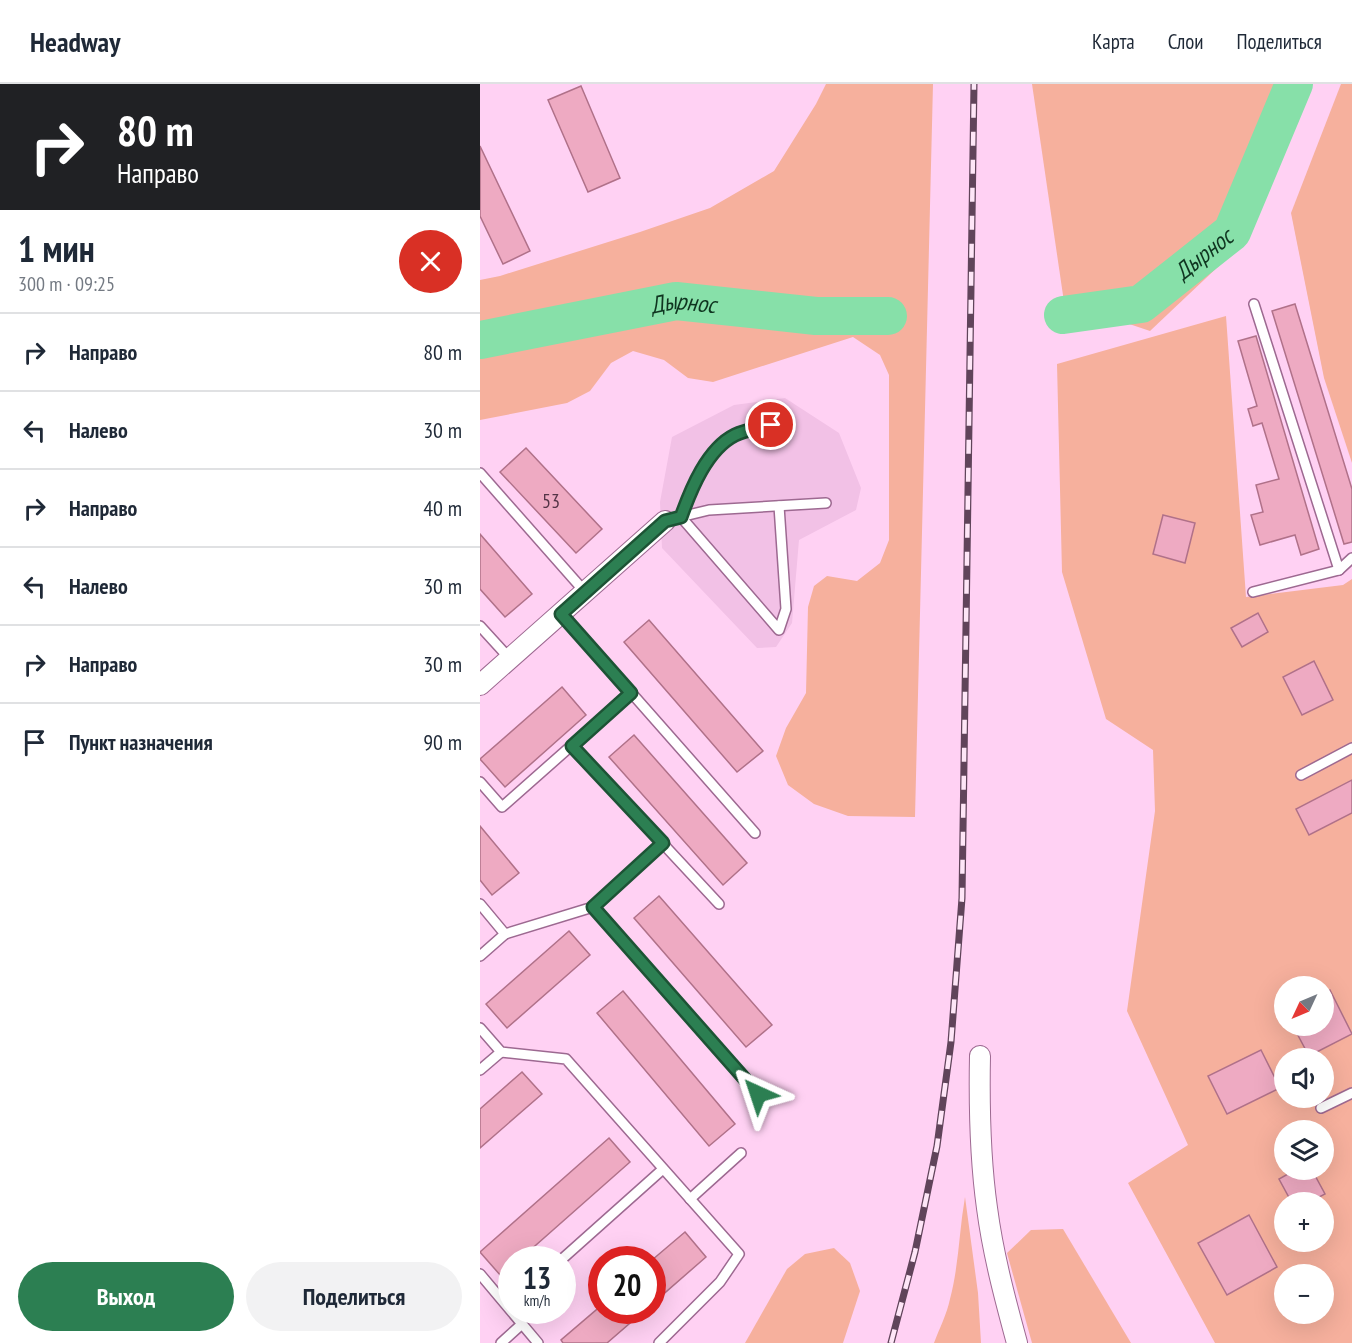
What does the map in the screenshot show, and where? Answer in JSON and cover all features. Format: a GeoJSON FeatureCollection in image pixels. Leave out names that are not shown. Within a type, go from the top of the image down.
{"type":"FeatureCollection","features":[{"type":"Feature","properties":{"kind":"street"},"geometry":{"type":"LineString","coordinates":[[480,685],[585,592],[673,519]]}},
{"type":"Feature","properties":{"kind":"street"},"geometry":{"type":"LineString","coordinates":[[980,1056],[979,1111],[987,1208],[999,1275],[1017,1343]]}},
{"type":"Feature","properties":{"kind":"lane"},"geometry":{"type":"LineString","coordinates":[[1254,304],[1339,570]]}},
{"type":"Feature","properties":{"kind":"lane"},"geometry":{"type":"LineString","coordinates":[[673,519],[717,447],[735,435],[771,425]]}},
{"type":"Feature","properties":{"kind":"lane"},"geometry":{"type":"LineString","coordinates":[[480,473],[585,592]]}},
{"type":"Feature","properties":{"kind":"lane"},"geometry":{"type":"LineString","coordinates":[[673,519],[709,510],[826,503]]}},
{"type":"Feature","properties":{"kind":"lane"},"geometry":{"type":"LineString","coordinates":[[673,519],[779,630],[786,609],[779,506]]}},
{"type":"Feature","properties":{"kind":"lane"},"geometry":{"type":"LineString","coordinates":[[1253,592],[1339,570],[1352,558]]}},
{"type":"Feature","properties":{"kind":"lane"},"geometry":{"type":"LineString","coordinates":[[561,614],[755,833]]}},
{"type":"Feature","properties":{"kind":"lane"},"geometry":{"type":"LineString","coordinates":[[480,626],[510,659]]}},
{"type":"Feature","properties":{"kind":"lane"},"geometry":{"type":"LineString","coordinates":[[480,782],[502,807],[631,693]]}},
{"type":"Feature","properties":{"kind":"lane"},"geometry":{"type":"LineString","coordinates":[[572,746],[719,904]]}},
{"type":"Feature","properties":{"kind":"lane"},"geometry":{"type":"LineString","coordinates":[[1301,775],[1352,748]]}},
{"type":"Feature","properties":{"kind":"lane"},"geometry":{"type":"LineString","coordinates":[[480,956],[505,934],[593,907],[663,843]]}},
{"type":"Feature","properties":{"kind":"lane"},"geometry":{"type":"LineString","coordinates":[[480,904],[505,934]]}},
{"type":"Feature","properties":{"kind":"lane"},"geometry":{"type":"LineString","coordinates":[[593,907],[758,1094]]}},
{"type":"Feature","properties":{"kind":"lane"},"geometry":{"type":"LineString","coordinates":[[480,1028],[501,1052],[566,1059],[739,1254],[720,1282],[659,1343]]}},
{"type":"Feature","properties":{"kind":"lane"},"geometry":{"type":"LineString","coordinates":[[480,1070],[501,1052]]}},
{"type":"Feature","properties":{"kind":"lane"},"geometry":{"type":"LineString","coordinates":[[1334,1102],[1352,1093]]}},
{"type":"Feature","properties":{"kind":"lane"},"geometry":{"type":"LineString","coordinates":[[690,1199],[741,1153]]}},
{"type":"Feature","properties":{"kind":"lane"},"geometry":{"type":"LineString","coordinates":[[576,1247],[663,1169]]}},
{"type":"Feature","properties":{"kind":"lane"},"geometry":{"type":"LineString","coordinates":[[480,1274],[498,1293]]}},
{"type":"Feature","properties":{"kind":"lane"},"geometry":{"type":"LineString","coordinates":[[501,1343],[522,1324],[538,1343]]}},
{"type":"Feature","properties":{"kind":"shaded area"},"geometry":{"type":"Polygon","coordinates":[[[826,84],[933,84],[915,817],[848,816],[814,804],[788,785],[776,756],[786,728],[806,693],[808,607],[814,586],[827,576],[857,581],[880,563],[889,540],[889,375],[880,355],[853,337],[713,382],[688,378],[664,360],[633,351],[611,363],[590,391],[567,403],[480,420],[480,280],[500,276],[710,208],[774,171],[826,84]]]}},
{"type":"Feature","properties":{"kind":"shaded area"},"geometry":{"type":"Polygon","coordinates":[[[1032,84],[1304,84],[1242,244],[1150,331],[1064,302],[1032,84]]]}},
{"type":"Feature","properties":{"kind":"shaded area"},"geometry":{"type":"Polygon","coordinates":[[[1341,84],[1352,84],[1352,463],[1324,378],[1291,213],[1341,84]]]}},
{"type":"Feature","properties":{"kind":"shaded area"},"geometry":{"type":"Polygon","coordinates":[[[1226,316],[1246,597],[1343,585],[1352,579],[1352,1343],[1215,1343],[1128,1183],[1188,1145],[1127,1011],[1155,811],[1153,750],[1106,719],[1062,572],[1057,364],[1226,316]]]}},
{"type":"Feature","properties":{"kind":"shaded area"},"geometry":{"type":"Polygon","coordinates":[[[785,398],[839,433],[861,488],[856,510],[799,540],[792,623],[776,647],[757,648],[662,548],[660,502],[672,437],[734,405],[785,398]]]}},
{"type":"Feature","properties":{"kind":"shaded area"},"geometry":{"type":"Polygon","coordinates":[[[965,1197],[978,1293],[981,1343],[934,1343],[947,1310],[953,1286],[965,1197]]]}},
{"type":"Feature","properties":{"kind":"shaded area"},"geometry":{"type":"Polygon","coordinates":[[[1063,1229],[1131,1343],[1032,1343],[1007,1253],[1031,1230],[1063,1229]]]}},
{"type":"Feature","properties":{"kind":"shaded area"},"geometry":{"type":"Polygon","coordinates":[[[834,1248],[850,1263],[860,1291],[843,1343],[745,1343],[787,1269],[805,1254],[834,1248]]]}},
{"type":"Feature","properties":{"kind":"building"},"geometry":{"type":"Polygon","coordinates":[[[581,86],[620,178],[588,192],[548,100],[581,86]]]}},
{"type":"Feature","properties":{"kind":"building"},"geometry":{"type":"Polygon","coordinates":[[[480,146],[530,251],[503,264],[480,216],[480,146]]]}},
{"type":"Feature","properties":{"kind":"building"},"geometry":{"type":"Polygon","coordinates":[[[1295,304],[1352,489],[1352,542],[1344,544],[1272,311],[1295,304]]]}},
{"type":"Feature","properties":{"kind":"building"},"geometry":{"type":"Polygon","coordinates":[[[1256,336],[1319,549],[1301,555],[1295,535],[1260,545],[1251,515],[1263,512],[1256,485],[1279,479],[1262,423],[1253,426],[1248,409],[1257,406],[1238,341],[1256,336]]]}},
{"type":"Feature","properties":{"kind":"building"},"geometry":{"type":"Polygon","coordinates":[[[526,448],[602,529],[576,553],[500,472],[526,448]]]}},
{"type":"Feature","properties":{"kind":"building"},"geometry":{"type":"Polygon","coordinates":[[[1163,515],[1195,523],[1185,563],[1153,554],[1163,515]]]}},
{"type":"Feature","properties":{"kind":"building"},"geometry":{"type":"Polygon","coordinates":[[[480,534],[532,594],[505,617],[480,589],[480,534]]]}},
{"type":"Feature","properties":{"kind":"building"},"geometry":{"type":"Polygon","coordinates":[[[1258,613],[1268,632],[1242,647],[1231,628],[1258,613]]]}},
{"type":"Feature","properties":{"kind":"building"},"geometry":{"type":"Polygon","coordinates":[[[649,620],[763,751],[737,772],[624,642],[649,620]]]}},
{"type":"Feature","properties":{"kind":"building"},"geometry":{"type":"Polygon","coordinates":[[[1314,661],[1333,700],[1302,715],[1283,677],[1314,661]]]}},
{"type":"Feature","properties":{"kind":"building"},"geometry":{"type":"Polygon","coordinates":[[[562,687],[586,715],[505,787],[480,759],[562,687]]]}},
{"type":"Feature","properties":{"kind":"building"},"geometry":{"type":"Polygon","coordinates":[[[634,735],[747,863],[723,885],[609,757],[634,735]]]}},
{"type":"Feature","properties":{"kind":"building"},"geometry":{"type":"Polygon","coordinates":[[[1352,780],[1352,813],[1309,835],[1296,809],[1352,780]]]}},
{"type":"Feature","properties":{"kind":"building"},"geometry":{"type":"Polygon","coordinates":[[[480,826],[519,873],[492,895],[480,880],[480,826]]]}},
{"type":"Feature","properties":{"kind":"building"},"geometry":{"type":"Polygon","coordinates":[[[659,896],[772,1025],[746,1047],[634,918],[659,896]]]}},
{"type":"Feature","properties":{"kind":"building"},"geometry":{"type":"Polygon","coordinates":[[[569,931],[590,955],[507,1028],[486,1004],[569,931]]]}},
{"type":"Feature","properties":{"kind":"building"},"geometry":{"type":"Polygon","coordinates":[[[623,991],[735,1124],[709,1146],[597,1013],[623,991]]]}},
{"type":"Feature","properties":{"kind":"building"},"geometry":{"type":"Polygon","coordinates":[[[1334,998],[1352,1034],[1325,1048],[1305,1048],[1298,1036],[1334,1036],[1334,998]]]}},
{"type":"Feature","properties":{"kind":"building"},"geometry":{"type":"Polygon","coordinates":[[[1261,1050],[1274,1076],[1274,1091],[1227,1114],[1208,1076],[1261,1050]]]}},
{"type":"Feature","properties":{"kind":"building"},"geometry":{"type":"Polygon","coordinates":[[[522,1072],[542,1094],[480,1148],[480,1109],[522,1072]]]}},
{"type":"Feature","properties":{"kind":"building"},"geometry":{"type":"Polygon","coordinates":[[[609,1138],[630,1162],[535,1246],[498,1246],[498,1273],[480,1252],[609,1138]]]}},
{"type":"Feature","properties":{"kind":"building"},"geometry":{"type":"Polygon","coordinates":[[[1280,1180],[1317,1180],[1324,1192],[1286,1192],[1280,1180]]]}},
{"type":"Feature","properties":{"kind":"building"},"geometry":{"type":"Polygon","coordinates":[[[1249,1215],[1275,1264],[1274,1269],[1227,1295],[1198,1243],[1249,1215]]]}},
{"type":"Feature","properties":{"kind":"building"},"geometry":{"type":"Polygon","coordinates":[[[685,1232],[706,1257],[666,1292],[666,1248],[685,1232]]]}},
{"type":"Feature","properties":{"kind":"building"},"geometry":{"type":"Polygon","coordinates":[[[588,1317],[588,1324],[629,1324],[607,1343],[563,1343],[561,1340],[588,1317]]]}},
{"type":"Feature","properties":{"kind":"waterway","name":"Дырнос"},"geometry":{"type":"LineString","coordinates":[[1063,315],[1141,304],[1232,232],[1294,84]]}},
{"type":"Feature","properties":{"kind":"waterway","name":"Дырнос"},"geometry":{"type":"LineString","coordinates":[[480,340],[676,301],[816,316],[888,316]]}},
{"type":"Feature","properties":{"kind":"railway"},"geometry":{"type":"LineString","coordinates":[[891,1343],[915,1252],[937,1146],[951,1042],[962,898],[974,84]]}},
{"type":"Feature","properties":{"kind":"route"},"geometry":{"type":"LineString","coordinates":[[758,1094],[593,907],[663,843],[572,746],[631,693],[561,614],[665,521],[681,517],[691,490],[717,447],[735,435],[771,425]]}}]}
